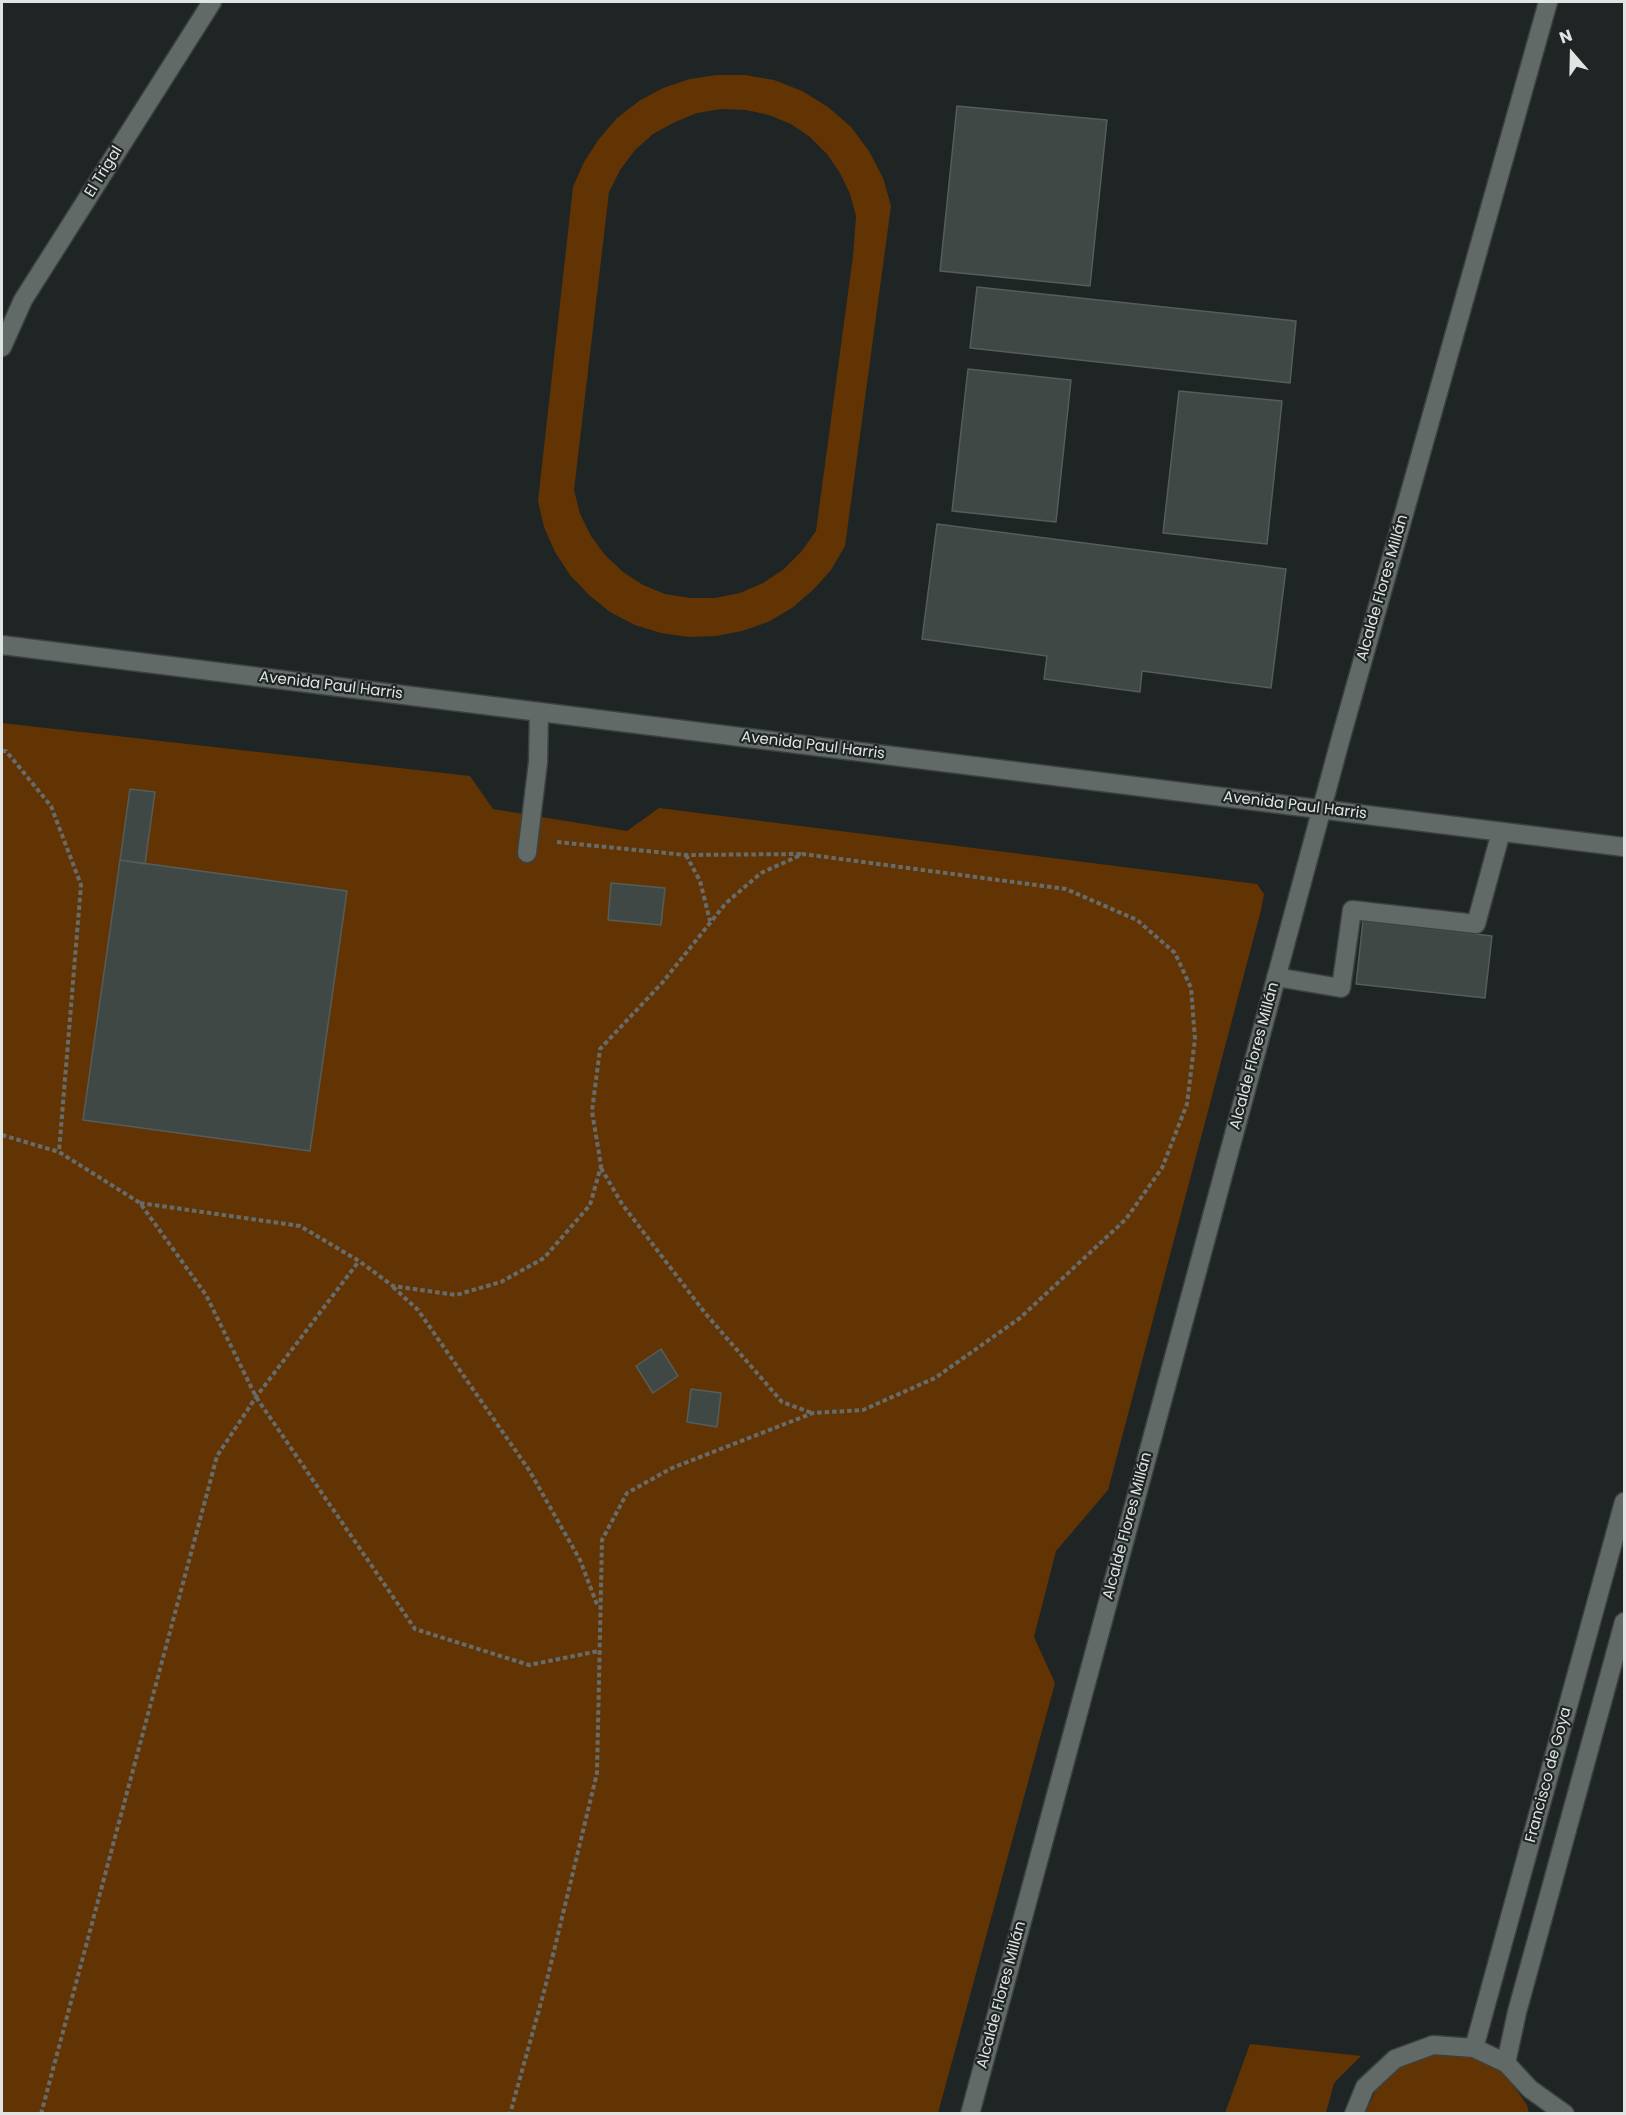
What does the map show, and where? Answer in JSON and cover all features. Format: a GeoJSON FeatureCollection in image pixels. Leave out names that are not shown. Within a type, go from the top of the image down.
{"type":"FeatureCollection","features":[{"type":"Feature","properties":{"kind":"street","name":"El Trigal"},"geometry":{"type":"LineString","coordinates":[[2,347],[23,300],[212,2]]}},
{"type":"Feature","properties":{"kind":"street","name":"Alcalde Flores Millán"},"geometry":{"type":"LineString","coordinates":[[970,2114],[1276,977],[1548,2]]}},
{"type":"Feature","properties":{"kind":"street","name":"Avenida Paul Harris"},"geometry":{"type":"LineString","coordinates":[[2,645],[1624,847]]}},
{"type":"Feature","properties":{"kind":"street"},"geometry":{"type":"LineString","coordinates":[[528,845],[538,762],[539,712]]}},
{"type":"Feature","properties":{"kind":"street"},"geometry":{"type":"LineString","coordinates":[[1276,977],[1341,988],[1352,910],[1476,924],[1501,832]]}},
{"type":"Feature","properties":{"kind":"street","name":"Francisco de Goya"},"geometry":{"type":"LineString","coordinates":[[1473,2048],[1624,1502]]}},
{"type":"Feature","properties":{"kind":"street","name":"Francisco de Goya"},"geometry":{"type":"LineString","coordinates":[[1506,2063],[1516,2012],[1624,1622]]}},
{"type":"Feature","properties":{"kind":"street"},"geometry":{"type":"LineString","coordinates":[[1354,2114],[1365,2087],[1395,2059],[1433,2045],[1473,2048],[1506,2063],[1530,2089],[1565,2114]]}},
{"type":"Feature","properties":{"kind":"street"},"geometry":{"type":"LineString","coordinates":[[1530,2089],[1540,2114]]}},
{"type":"Feature","properties":{"kind":"path"},"geometry":{"type":"LineString","coordinates":[[2,750],[6,751],[51,806],[81,885],[59,1152]]}},
{"type":"Feature","properties":{"kind":"path"},"geometry":{"type":"LineString","coordinates":[[510,2114],[545,1988],[597,1773],[602,1540],[627,1493],[672,1468],[813,1413],[863,1410],[935,1378],[1020,1318],[1126,1219],[1162,1168],[1187,1104],[1195,1039],[1191,988],[1175,953],[1137,920],[1066,889],[803,854],[685,855],[528,845]]}},
{"type":"Feature","properties":{"kind":"path"},"geometry":{"type":"LineString","coordinates":[[803,854],[761,873],[726,903],[662,983],[600,1049],[592,1111],[601,1166],[622,1204],[705,1313],[782,1402],[813,1413]]}},
{"type":"Feature","properties":{"kind":"path"},"geometry":{"type":"LineString","coordinates":[[685,855],[700,881],[710,921]]}},
{"type":"Feature","properties":{"kind":"path"},"geometry":{"type":"LineString","coordinates":[[2,1135],[59,1152],[140,1203],[206,1294],[256,1397],[415,1629],[529,1665],[599,1651]]}},
{"type":"Feature","properties":{"kind":"path"},"geometry":{"type":"LineString","coordinates":[[393,1286],[456,1295],[501,1282],[544,1258],[590,1205],[601,1166]]}},
{"type":"Feature","properties":{"kind":"path"},"geometry":{"type":"LineString","coordinates":[[140,1203],[300,1226],[393,1286],[418,1310],[529,1470],[580,1560],[599,1610]]}},
{"type":"Feature","properties":{"kind":"path"},"geometry":{"type":"LineString","coordinates":[[41,2114],[216,1456],[256,1397],[359,1262]]}},
{"type":"Feature","properties":{"kind":"shaded area"},"geometry":{"type":"Polygon","coordinates":[[[717,75],[745,75],[774,80],[802,91],[828,107],[851,127],[869,151],[883,178],[891,206],[845,546],[831,570],[813,590],[792,608],[768,622],[742,631],[716,636],[689,637],[661,633],[635,625],[610,612],[589,595],[570,575],[555,552],[544,527],[538,501],[573,187],[584,162],[599,139],[617,118],[639,101],[663,88],[690,79],[717,75]],[[721,109],[697,113],[653,134],[635,150],[620,170],[609,192],[574,490],[580,514],[591,536],[605,555],[623,572],[643,585],[665,594],[690,598],[715,598],[740,593],[763,583],[784,569],[801,552],[816,531],[853,256],[856,216],[850,194],[827,154],[810,137],[791,124],[769,115],[746,110],[721,109]]]}},
{"type":"Feature","properties":{"kind":"shaded area"},"geometry":{"type":"Polygon","coordinates":[[[2,723],[470,776],[493,809],[627,831],[659,808],[1257,884],[1264,894],[1108,1490],[1056,1551],[1034,1637],[1055,1683],[938,2113],[2,2113],[2,723]]]}},
{"type":"Feature","properties":{"kind":"shaded area"},"geometry":{"type":"Polygon","coordinates":[[[1250,2044],[1361,2056],[1334,2083],[1326,2113],[1225,2113],[1250,2044]]]}},
{"type":"Feature","properties":{"kind":"shaded area"},"geometry":{"type":"Polygon","coordinates":[[[1437,2054],[1474,2057],[1506,2075],[1527,2105],[1529,2113],[1365,2114],[1376,2090],[1402,2066],[1437,2054]]]}},
{"type":"Feature","properties":{"kind":"building"},"geometry":{"type":"Polygon","coordinates":[[[957,106],[1107,120],[1090,286],[940,271],[957,106]]]}},
{"type":"Feature","properties":{"kind":"building"},"geometry":{"type":"Polygon","coordinates":[[[977,287],[1296,321],[1290,383],[970,348],[977,287]]]}},
{"type":"Feature","properties":{"kind":"building"},"geometry":{"type":"Polygon","coordinates":[[[968,369],[1071,380],[1056,522],[952,511],[968,369]]]}},
{"type":"Feature","properties":{"kind":"building"},"geometry":{"type":"Polygon","coordinates":[[[1179,391],[1282,401],[1267,544],[1163,533],[1179,391]]]}},
{"type":"Feature","properties":{"kind":"building"},"geometry":{"type":"Polygon","coordinates":[[[937,524],[1286,569],[1271,688],[1142,671],[1140,692],[1044,679],[1047,656],[922,639],[937,524]]]}},
{"type":"Feature","properties":{"kind":"building"},"geometry":{"type":"Polygon","coordinates":[[[130,789],[155,792],[145,864],[120,860],[130,789]]]}},
{"type":"Feature","properties":{"kind":"building"},"geometry":{"type":"Polygon","coordinates":[[[120,860],[347,891],[310,1151],[83,1120],[120,860]]]}},
{"type":"Feature","properties":{"kind":"building"},"geometry":{"type":"Polygon","coordinates":[[[611,883],[665,888],[661,925],[608,920],[611,883]]]}},
{"type":"Feature","properties":{"kind":"building"},"geometry":{"type":"Polygon","coordinates":[[[1363,921],[1492,936],[1485,998],[1356,984],[1363,921]]]}},
{"type":"Feature","properties":{"kind":"building"},"geometry":{"type":"Polygon","coordinates":[[[661,1349],[678,1376],[653,1393],[636,1366],[661,1349]]]}},
{"type":"Feature","properties":{"kind":"building"},"geometry":{"type":"Polygon","coordinates":[[[691,1389],[721,1393],[717,1427],[687,1422],[691,1389]]]}}]}
